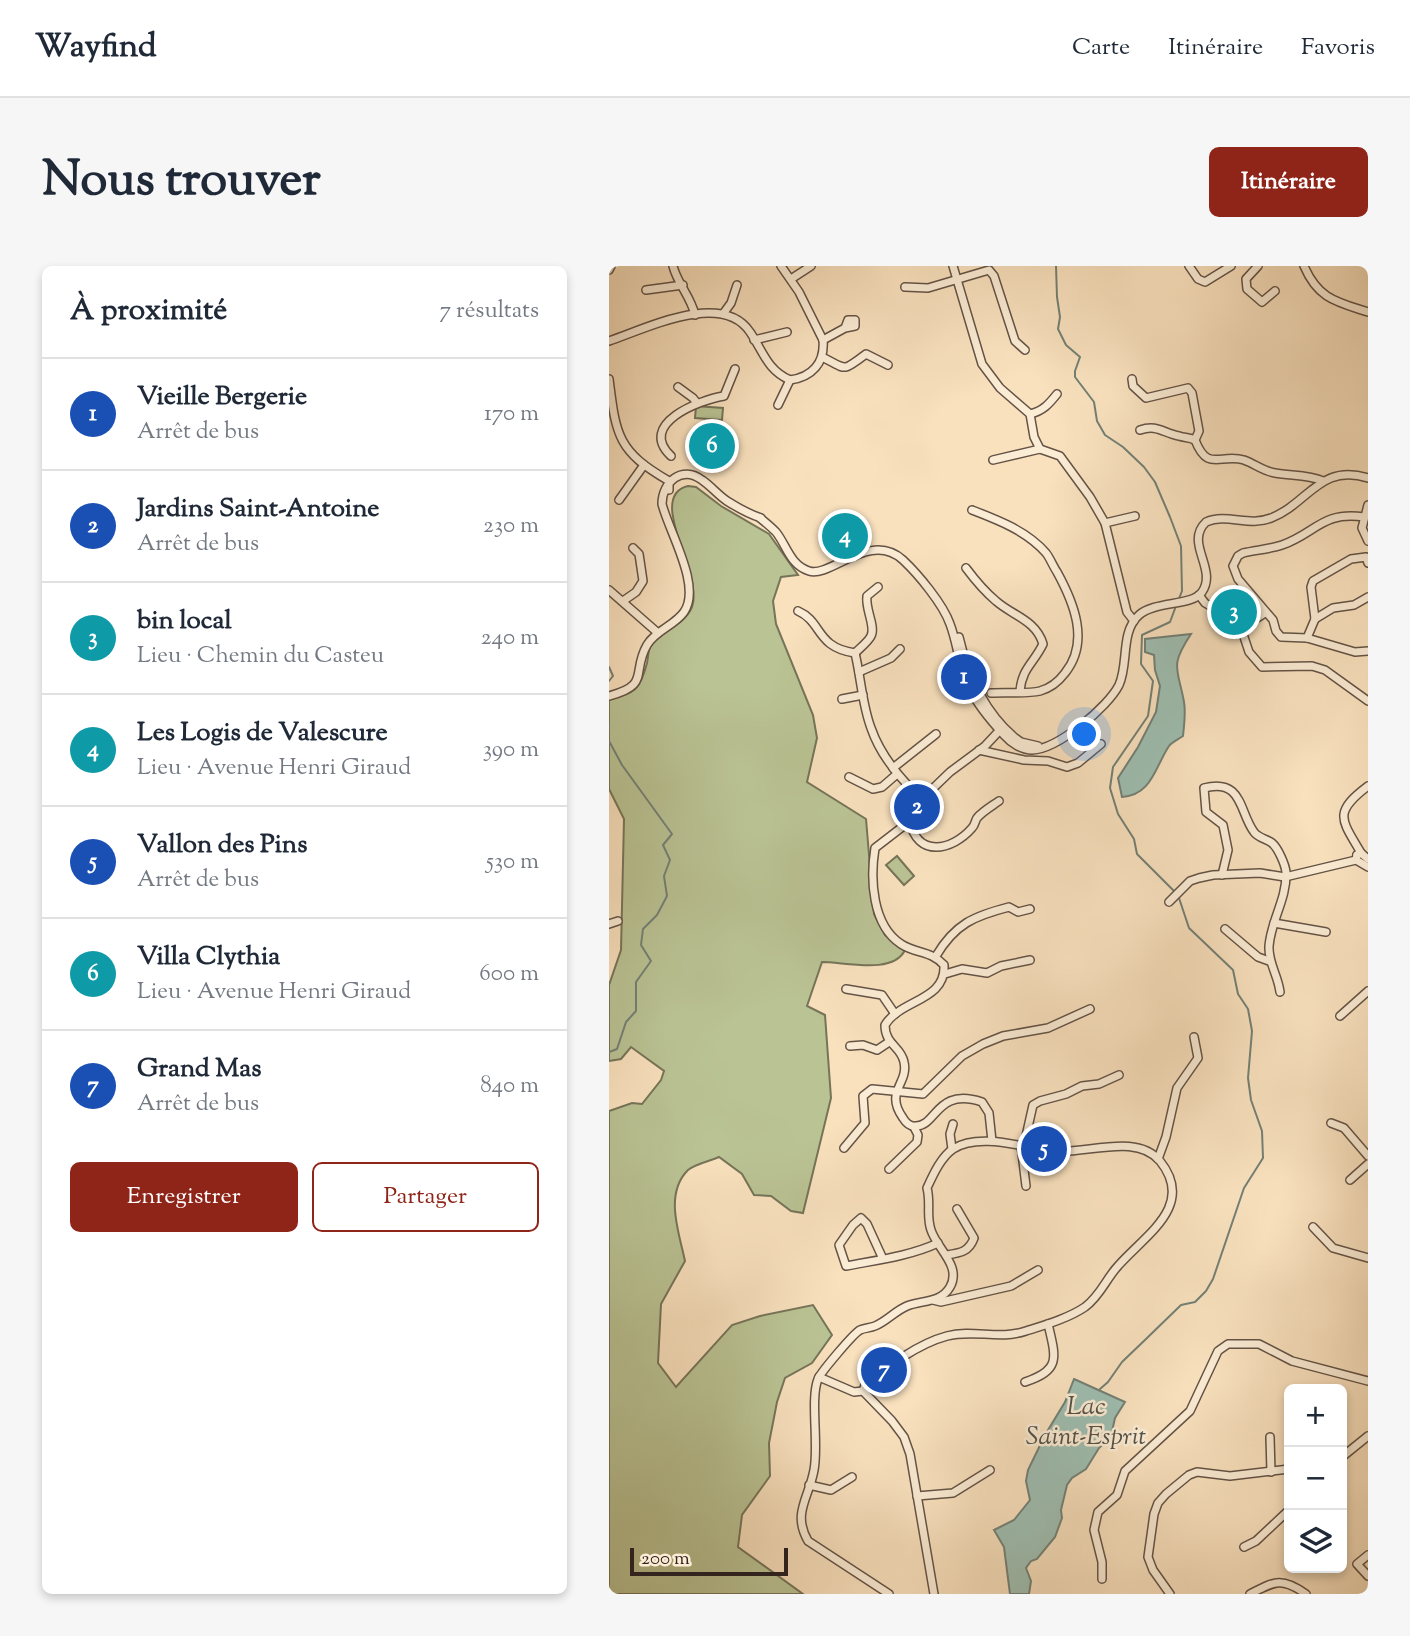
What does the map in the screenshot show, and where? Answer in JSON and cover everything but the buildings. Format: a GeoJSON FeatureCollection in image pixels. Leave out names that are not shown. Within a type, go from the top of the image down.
{"type":"FeatureCollection","features":[{"type":"Feature","properties":{"kind":"street"},"geometry":{"type":"LineString","coordinates":[[673,266],[692,301],[695,315]]}},
{"type":"Feature","properties":{"kind":"street"},"geometry":{"type":"LineString","coordinates":[[609,341],[676,316],[723,314],[743,323],[772,370],[790,380],[806,377],[815,370],[822,357],[823,340],[791,279],[781,266]]}},
{"type":"Feature","properties":{"kind":"street"},"geometry":{"type":"LineString","coordinates":[[791,279],[811,266]]}},
{"type":"Feature","properties":{"kind":"street"},"geometry":{"type":"LineString","coordinates":[[953,266],[982,363],[1000,388],[1030,414],[1034,437],[1040,449]]}},
{"type":"Feature","properties":{"kind":"street"},"geometry":{"type":"LineString","coordinates":[[1189,266],[1199,279],[1205,282],[1231,266]]}},
{"type":"Feature","properties":{"kind":"street"},"geometry":{"type":"LineString","coordinates":[[1258,266],[1246,279],[1247,289],[1262,302],[1275,291]]}},
{"type":"Feature","properties":{"kind":"street"},"geometry":{"type":"LineString","coordinates":[[1304,266],[1322,294],[1368,312]]}},
{"type":"Feature","properties":{"kind":"street"},"geometry":{"type":"LineString","coordinates":[[905,287],[928,288],[989,270],[994,276],[1015,341],[1025,350]]}},
{"type":"Feature","properties":{"kind":"street"},"geometry":{"type":"LineString","coordinates":[[646,290],[683,285]]}},
{"type":"Feature","properties":{"kind":"street"},"geometry":{"type":"LineString","coordinates":[[723,314],[731,303],[737,285]]}},
{"type":"Feature","properties":{"kind":"street"},"geometry":{"type":"LineString","coordinates":[[823,340],[845,328]]}},
{"type":"Feature","properties":{"kind":"street"},"geometry":{"type":"LineString","coordinates":[[754,340],[787,332]]}},
{"type":"Feature","properties":{"kind":"street"},"geometry":{"type":"LineString","coordinates":[[822,357],[840,369],[846,368],[866,354],[888,365]]}},
{"type":"Feature","properties":{"kind":"street"},"geometry":{"type":"LineString","coordinates":[[671,456],[663,446],[661,429],[676,415],[697,403],[725,396],[735,369]]}},
{"type":"Feature","properties":{"kind":"street"},"geometry":{"type":"LineString","coordinates":[[609,379],[618,435],[631,453],[669,485]]}},
{"type":"Feature","properties":{"kind":"street"},"geometry":{"type":"LineString","coordinates":[[1132,379],[1133,386],[1146,398],[1188,388],[1192,393],[1199,431],[1195,440],[1200,452],[1215,461],[1244,460],[1263,470],[1315,477],[1323,481]]}},
{"type":"Feature","properties":{"kind":"street"},"geometry":{"type":"LineString","coordinates":[[778,405],[790,380]]}},
{"type":"Feature","properties":{"kind":"street"},"geometry":{"type":"LineString","coordinates":[[678,387],[697,403]]}},
{"type":"Feature","properties":{"kind":"street"},"geometry":{"type":"LineString","coordinates":[[1030,414],[1039,412],[1057,394]]}},
{"type":"Feature","properties":{"kind":"street"},"geometry":{"type":"LineString","coordinates":[[1140,430],[1149,426],[1161,428],[1177,436],[1195,440]]}},
{"type":"Feature","properties":{"kind":"street"},"geometry":{"type":"LineString","coordinates":[[993,460],[1040,449],[1060,456],[1105,523],[1126,612],[1134,621]]}},
{"type":"Feature","properties":{"kind":"street"},"geometry":{"type":"LineString","coordinates":[[619,500],[644,465]]}},
{"type":"Feature","properties":{"kind":"street"},"geometry":{"type":"LineString","coordinates":[[760,518],[776,532],[791,557],[807,571],[824,571],[848,557],[868,552],[886,552],[902,560],[947,617],[966,681],[1005,731],[1021,742],[1044,747],[1067,735],[1114,694],[1120,682],[1128,632],[1139,614],[1154,606],[1197,596],[1203,592],[1207,578],[1198,534],[1203,525],[1221,519],[1250,522],[1269,519],[1290,507],[1323,481],[1343,474],[1368,478]]}},
{"type":"Feature","properties":{"kind":"street"},"geometry":{"type":"LineString","coordinates":[[609,696],[630,689],[639,676],[648,644],[681,616],[690,596],[687,574],[662,504],[662,495],[678,476],[693,475],[740,510],[773,524],[795,555],[808,566],[821,567],[846,554],[868,548],[885,547],[901,554],[950,613],[979,698]]}},
{"type":"Feature","properties":{"kind":"street"},"geometry":{"type":"LineString","coordinates":[[1368,505],[1362,528],[1368,541]]}},
{"type":"Feature","properties":{"kind":"street"},"geometry":{"type":"LineString","coordinates":[[972,510],[1025,535],[1047,554],[1076,617],[1079,642],[1073,664],[1057,683],[1039,692],[991,693],[979,698]]}},
{"type":"Feature","properties":{"kind":"street"},"geometry":{"type":"LineString","coordinates":[[1364,517],[1348,515],[1331,518],[1283,545],[1243,553],[1238,556],[1233,566],[1234,572],[1273,621],[1280,637],[1307,638],[1355,652],[1368,651]]}},
{"type":"Feature","properties":{"kind":"street"},"geometry":{"type":"LineString","coordinates":[[1105,523],[1135,516]]}},
{"type":"Feature","properties":{"kind":"street"},"geometry":{"type":"LineString","coordinates":[[623,601],[636,592],[643,581],[639,554],[633,548]]}},
{"type":"Feature","properties":{"kind":"street"},"geometry":{"type":"LineString","coordinates":[[1307,638],[1315,619],[1311,587],[1313,581],[1351,559],[1367,558]]}},
{"type":"Feature","properties":{"kind":"street"},"geometry":{"type":"LineString","coordinates":[[966,568],[995,600],[1013,615],[1031,623],[1040,632],[1043,644],[1021,678],[1020,691]]}},
{"type":"Feature","properties":{"kind":"street"},"geometry":{"type":"LineString","coordinates":[[855,653],[871,636],[873,626],[866,607],[867,596],[879,587]]}},
{"type":"Feature","properties":{"kind":"street"},"geometry":{"type":"LineString","coordinates":[[609,590],[658,633]]}},
{"type":"Feature","properties":{"kind":"street"},"geometry":{"type":"LineString","coordinates":[[1197,596],[1243,627],[1249,652],[1262,667],[1290,665],[1325,670],[1368,701]]}},
{"type":"Feature","properties":{"kind":"street"},"geometry":{"type":"LineString","coordinates":[[1315,619],[1333,608],[1354,605],[1368,597]]}},
{"type":"Feature","properties":{"kind":"street"},"geometry":{"type":"LineString","coordinates":[[1126,608],[1139,614]]}},
{"type":"Feature","properties":{"kind":"street"},"geometry":{"type":"LineString","coordinates":[[797,611],[807,615],[816,630],[839,651],[855,653]]}},
{"type":"Feature","properties":{"kind":"street"},"geometry":{"type":"LineString","coordinates":[[1243,627],[1265,613]]}},
{"type":"Feature","properties":{"kind":"street"},"geometry":{"type":"LineString","coordinates":[[859,672],[891,658],[900,649]]}},
{"type":"Feature","properties":{"kind":"street"},"geometry":{"type":"LineString","coordinates":[[855,653],[870,728],[895,771],[922,799]]}},
{"type":"Feature","properties":{"kind":"street"},"geometry":{"type":"LineString","coordinates":[[842,699],[863,695]]}},
{"type":"Feature","properties":{"kind":"street"},"geometry":{"type":"LineString","coordinates":[[992,1141],[989,1113],[982,1102],[969,1098],[952,1100],[940,1107],[923,1125],[914,1127],[907,1124],[897,1110],[895,1092],[905,1066],[901,1054],[885,1033],[885,1025],[895,1014],[934,992],[945,974],[944,965],[936,956],[902,944],[883,926],[878,913],[873,864],[875,848],[910,821],[922,799],[950,772],[1005,731]]}},
{"type":"Feature","properties":{"kind":"street"},"geometry":{"type":"LineString","coordinates":[[849,777],[873,789],[882,787],[895,771],[936,734]]}},
{"type":"Feature","properties":{"kind":"street"},"geometry":{"type":"LineString","coordinates":[[982,748],[1024,760],[1048,761],[1067,767],[1078,763],[1101,744]]}},
{"type":"Feature","properties":{"kind":"street"},"geometry":{"type":"LineString","coordinates":[[1222,875],[1228,850],[1223,825],[1206,812],[1205,805],[1204,788],[1215,785],[1225,787],[1242,803],[1254,834],[1273,844],[1286,871],[1281,907],[1270,940],[1269,961],[1279,981],[1280,992]]}},
{"type":"Feature","properties":{"kind":"street"},"geometry":{"type":"LineString","coordinates":[[1368,786],[1348,806],[1342,821],[1358,857],[1368,867]]}},
{"type":"Feature","properties":{"kind":"street"},"geometry":{"type":"LineString","coordinates":[[910,821],[920,842],[939,848],[954,842],[973,827],[978,818],[999,800]]}},
{"type":"Feature","properties":{"kind":"street"},"geometry":{"type":"LineString","coordinates":[[1169,902],[1190,881],[1222,875],[1260,873],[1285,877],[1358,857],[1368,859]]}},
{"type":"Feature","properties":{"kind":"street"},"geometry":{"type":"LineString","coordinates":[[936,956],[958,927],[979,914],[1009,907],[1018,912],[1030,909]]}},
{"type":"Feature","properties":{"kind":"street"},"geometry":{"type":"LineString","coordinates":[[609,924],[618,921]]}},
{"type":"Feature","properties":{"kind":"street"},"geometry":{"type":"LineString","coordinates":[[1274,923],[1327,932]]}},
{"type":"Feature","properties":{"kind":"street"},"geometry":{"type":"LineString","coordinates":[[1225,929],[1258,957],[1269,961]]}},
{"type":"Feature","properties":{"kind":"street"},"geometry":{"type":"LineString","coordinates":[[945,974],[962,969],[988,973],[1001,966],[1030,960]]}},
{"type":"Feature","properties":{"kind":"street"},"geometry":{"type":"LineString","coordinates":[[846,989],[882,995],[895,1014]]}},
{"type":"Feature","properties":{"kind":"street"},"geometry":{"type":"LineString","coordinates":[[1340,1016],[1368,991]]}},
{"type":"Feature","properties":{"kind":"street"},"geometry":{"type":"LineString","coordinates":[[844,1148],[865,1122],[863,1096],[871,1090],[923,1094],[962,1056],[983,1044],[1003,1036],[1048,1028],[1090,1009]]}},
{"type":"Feature","properties":{"kind":"street"},"geometry":{"type":"LineString","coordinates":[[1158,1159],[1177,1088],[1198,1058],[1193,1037]]}},
{"type":"Feature","properties":{"kind":"street"},"geometry":{"type":"LineString","coordinates":[[850,1046],[863,1045],[877,1049],[889,1041]]}},
{"type":"Feature","properties":{"kind":"street"},"geometry":{"type":"LineString","coordinates":[[1025,1186],[1022,1145],[1033,1105],[1082,1086],[1099,1084],[1119,1074]]}},
{"type":"Feature","properties":{"kind":"street"},"geometry":{"type":"LineString","coordinates":[[1331,1123],[1344,1128],[1368,1156]]}},
{"type":"Feature","properties":{"kind":"street"},"geometry":{"type":"LineString","coordinates":[[952,1149],[950,1134],[953,1124]]}},
{"type":"Feature","properties":{"kind":"street"},"geometry":{"type":"LineString","coordinates":[[889,1169],[917,1142],[918,1135],[914,1127]]}},
{"type":"Feature","properties":{"kind":"street"},"geometry":{"type":"LineString","coordinates":[[863,1391],[865,1385],[891,1365],[947,1336],[1007,1335],[1048,1324],[1085,1307],[1102,1291],[1116,1268],[1162,1221],[1170,1206],[1173,1189],[1169,1175],[1158,1159],[1143,1150],[1123,1146],[1054,1151],[992,1141],[952,1149],[942,1161],[927,1188],[930,1205],[927,1217],[932,1233],[946,1255],[954,1275],[951,1286],[943,1296],[904,1307],[874,1326],[859,1331],[819,1377],[816,1391],[817,1440],[814,1471],[800,1516],[801,1529],[808,1541],[888,1594]]}},
{"type":"Feature","properties":{"kind":"street"},"geometry":{"type":"LineString","coordinates":[[1350,1180],[1368,1164]]}},
{"type":"Feature","properties":{"kind":"street"},"geometry":{"type":"LineString","coordinates":[[946,1255],[962,1253],[971,1247],[974,1238],[957,1209]]}},
{"type":"Feature","properties":{"kind":"street"},"geometry":{"type":"LineString","coordinates":[[883,1259],[867,1224],[861,1218],[839,1245],[846,1266],[883,1259],[925,1250],[939,1243]]}},
{"type":"Feature","properties":{"kind":"street"},"geometry":{"type":"LineString","coordinates":[[1313,1227],[1333,1248],[1368,1258]]}},
{"type":"Feature","properties":{"kind":"street"},"geometry":{"type":"LineString","coordinates":[[932,1300],[941,1302],[1011,1286],[1038,1270]]}},
{"type":"Feature","properties":{"kind":"street"},"geometry":{"type":"LineString","coordinates":[[1025,1381],[1043,1376],[1050,1370],[1053,1361],[1048,1324]]}},
{"type":"Feature","properties":{"kind":"street"},"geometry":{"type":"LineString","coordinates":[[1102,1579],[1102,1562],[1094,1530],[1098,1512],[1117,1495],[1125,1471],[1190,1411],[1218,1351],[1228,1344],[1259,1344],[1292,1361],[1368,1381]]}},
{"type":"Feature","properties":{"kind":"street"},"geometry":{"type":"LineString","coordinates":[[819,1377],[855,1392],[863,1391]]}},
{"type":"Feature","properties":{"kind":"street"},"geometry":{"type":"LineString","coordinates":[[863,1391],[904,1437],[910,1454],[934,1594]]}},
{"type":"Feature","properties":{"kind":"street"},"geometry":{"type":"LineString","coordinates":[[1347,1453],[1368,1436]]}},
{"type":"Feature","properties":{"kind":"street"},"geometry":{"type":"LineString","coordinates":[[1270,1437],[1271,1472]]}},
{"type":"Feature","properties":{"kind":"street"},"geometry":{"type":"LineString","coordinates":[[917,1496],[953,1493],[990,1470]]}},
{"type":"Feature","properties":{"kind":"street"},"geometry":{"type":"LineString","coordinates":[[1170,1594],[1153,1570],[1148,1557],[1158,1503],[1194,1472],[1230,1476],[1284,1470]]}},
{"type":"Feature","properties":{"kind":"street"},"geometry":{"type":"LineString","coordinates":[[809,1485],[831,1490],[852,1477]]}},
{"type":"Feature","properties":{"kind":"street"},"geometry":{"type":"LineString","coordinates":[[1244,1546],[1256,1541],[1284,1515]]}},
{"type":"Feature","properties":{"kind":"street"},"geometry":{"type":"LineString","coordinates":[[1368,1555],[1357,1564],[1368,1576]]}},
{"type":"Feature","properties":{"kind":"street"},"geometry":{"type":"LineString","coordinates":[[1249,1594],[1266,1586],[1285,1582],[1306,1594]]}},
{"type":"Feature","properties":{"kind":"green space"},"geometry":{"type":"Polygon","coordinates":[[[696,406],[723,408],[722,420],[695,418],[696,406]]]}},
{"type":"Feature","properties":{"kind":"green space"},"geometry":{"type":"Polygon","coordinates":[[[688,486],[696,487],[721,506],[769,534],[798,575],[781,577],[773,601],[776,624],[813,715],[817,738],[807,782],[866,819],[874,914],[885,935],[905,950],[899,958],[880,965],[822,962],[807,1006],[825,1015],[831,1098],[803,1213],[791,1211],[771,1196],[754,1195],[742,1174],[719,1157],[688,1170],[681,1180],[675,1202],[685,1261],[661,1304],[658,1363],[676,1387],[732,1325],[813,1305],[832,1335],[812,1363],[785,1378],[769,1443],[770,1476],[742,1515],[738,1547],[803,1594],[609,1594],[609,1111],[632,1103],[642,1104],[661,1080],[664,1071],[631,1047],[621,1059],[609,1061],[609,985],[621,950],[624,819],[609,789],[609,700],[631,692],[639,685],[654,641],[684,619],[692,607],[694,593],[678,539],[672,505],[676,493],[688,486]]]}},
{"type":"Feature","properties":{"kind":"green space"},"geometry":{"type":"Polygon","coordinates":[[[897,856],[914,876],[904,885],[886,865],[897,856]]]}},
{"type":"Feature","properties":{"kind":"water"},"geometry":{"type":"Polygon","coordinates":[[[1191,634],[1180,654],[1177,668],[1185,706],[1183,736],[1169,746],[1146,786],[1132,795],[1122,797],[1118,778],[1156,712],[1160,686],[1154,655],[1145,652],[1145,639],[1191,634]]]}},
{"type":"Feature","properties":{"kind":"water","name":"Lac Saint-Esprit"},"geometry":{"type":"Polygon","coordinates":[[[1074,1379],[1125,1402],[1115,1418],[1111,1436],[1099,1448],[1086,1469],[1072,1478],[1067,1485],[1061,1510],[1062,1518],[1055,1537],[1026,1568],[1031,1581],[1029,1594],[1010,1594],[1004,1547],[994,1530],[1014,1520],[1030,1500],[1026,1481],[1028,1470],[1065,1402],[1074,1379]]]}},
{"type":"Feature","properties":{"kind":"waterway"},"geometry":{"type":"LineString","coordinates":[[1056,266],[1060,317],[1058,329],[1066,345],[1080,357],[1075,377],[1094,402],[1097,421],[1105,435],[1123,447],[1155,482],[1181,546],[1182,591],[1178,601]]}},
{"type":"Feature","properties":{"kind":"waterway"},"geometry":{"type":"LineString","coordinates":[[1174,891],[1137,854],[1134,839],[1118,814],[1110,788],[1113,767],[1148,716],[1153,681],[1141,664],[1142,635],[1170,622],[1176,606]]}},
{"type":"Feature","properties":{"kind":"waterway"},"geometry":{"type":"LineString","coordinates":[[609,667],[613,676],[609,681]]}},
{"type":"Feature","properties":{"kind":"waterway"},"geometry":{"type":"LineString","coordinates":[[609,724],[609,729]]}},
{"type":"Feature","properties":{"kind":"waterway"},"geometry":{"type":"LineString","coordinates":[[609,741],[622,765],[672,834],[663,845],[670,860],[664,876],[667,896],[657,915],[643,929],[641,945],[651,961],[636,982],[636,1011],[626,1022],[617,1049],[609,1052]]}},
{"type":"Feature","properties":{"kind":"waterway"},"geometry":{"type":"LineString","coordinates":[[1100,1389],[1122,1362],[1181,1305],[1195,1302],[1206,1291],[1213,1279],[1244,1188],[1263,1158],[1262,1131],[1251,1100],[1248,1078],[1252,1031],[1248,1009],[1238,994],[1233,970],[1189,928],[1178,895]]}},
{"type":"Feature","properties":{"kind":"place","name":"Villa Clythia"},"geometry":{"type":"Point","coordinates":[712,446]}},
{"type":"Feature","properties":{"kind":"place","name":"Les Logis de Valescure"},"geometry":{"type":"Point","coordinates":[845,536]}},
{"type":"Feature","properties":{"kind":"place","name":"bin local"},"geometry":{"type":"Point","coordinates":[1234,612]}},
{"type":"Feature","properties":{"kind":"place","name":"Vieille Bergerie"},"geometry":{"type":"Point","coordinates":[964,677]}},
{"type":"Feature","properties":{"kind":"place","name":"Jardins Saint-Antoine"},"geometry":{"type":"Point","coordinates":[917,807]}},
{"type":"Feature","properties":{"kind":"place","name":"Vallon des Pins"},"geometry":{"type":"Point","coordinates":[1044,1149]}},
{"type":"Feature","properties":{"kind":"place","name":"Grand Mas"},"geometry":{"type":"Point","coordinates":[884,1370]}}]}
